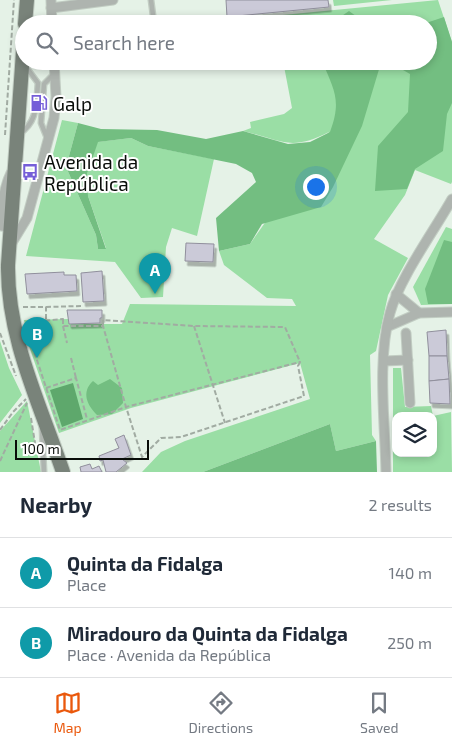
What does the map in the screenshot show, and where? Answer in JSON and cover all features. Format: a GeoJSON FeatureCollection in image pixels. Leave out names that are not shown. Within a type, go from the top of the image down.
{"type":"FeatureCollection","features":[{"type":"Feature","properties":{"kind":"main road"},"geometry":{"type":"LineString","coordinates":[[26,15],[27,0]]}},
{"type":"Feature","properties":{"kind":"main road"},"geometry":{"type":"LineString","coordinates":[[21,70],[9,248],[8,286],[10,308],[19,349],[63,472]]}},
{"type":"Feature","properties":{"kind":"street"},"geometry":{"type":"LineString","coordinates":[[51,4],[112,0]]}},
{"type":"Feature","properties":{"kind":"street"},"geometry":{"type":"LineString","coordinates":[[9,248],[27,218],[54,118],[54,70]]}},
{"type":"Feature","properties":{"kind":"street"},"geometry":{"type":"LineString","coordinates":[[386,472],[384,361],[386,327],[396,294],[452,199]]}},
{"type":"Feature","properties":{"kind":"street"},"geometry":{"type":"LineString","coordinates":[[10,228],[20,227],[27,218]]}},
{"type":"Feature","properties":{"kind":"street"},"geometry":{"type":"LineString","coordinates":[[396,294],[419,313]]}},
{"type":"Feature","properties":{"kind":"street"},"geometry":{"type":"LineString","coordinates":[[386,327],[419,313],[452,313]]}},
{"type":"Feature","properties":{"kind":"street"},"geometry":{"type":"LineString","coordinates":[[406,333],[410,403]]}},
{"type":"Feature","properties":{"kind":"street"},"geometry":{"type":"LineString","coordinates":[[384,361],[408,360]]}},
{"type":"Feature","properties":{"kind":"lane"},"geometry":{"type":"LineString","coordinates":[[151,0],[153,15]]}},
{"type":"Feature","properties":{"kind":"lane"},"geometry":{"type":"LineString","coordinates":[[16,137],[30,125],[34,118],[38,84],[28,70]]}},
{"type":"Feature","properties":{"kind":"lane"},"geometry":{"type":"LineString","coordinates":[[48,139],[42,126],[44,84],[54,74]]}},
{"type":"Feature","properties":{"kind":"lane"},"geometry":{"type":"LineString","coordinates":[[38,84],[44,84]]}},
{"type":"Feature","properties":{"kind":"lane"},"geometry":{"type":"LineString","coordinates":[[30,125],[42,126]]}},
{"type":"Feature","properties":{"kind":"lane"},"geometry":{"type":"LineString","coordinates":[[43,416],[44,472]]}},
{"type":"Feature","properties":{"kind":"path"},"geometry":{"type":"LineString","coordinates":[[10,308],[81,306]]}},
{"type":"Feature","properties":{"kind":"path"},"geometry":{"type":"LineString","coordinates":[[46,307],[46,320]]}},
{"type":"Feature","properties":{"kind":"path"},"geometry":{"type":"LineString","coordinates":[[67,343],[63,319],[29,322],[34,348],[60,430],[126,407],[300,362]]}},
{"type":"Feature","properties":{"kind":"path"},"geometry":{"type":"LineString","coordinates":[[103,320],[194,326],[285,328],[300,362],[298,366],[304,396],[181,437],[162,438],[142,457],[126,407],[103,326],[103,320]]}},
{"type":"Feature","properties":{"kind":"path"},"geometry":{"type":"LineString","coordinates":[[63,326],[103,326]]}},
{"type":"Feature","properties":{"kind":"path"},"geometry":{"type":"LineString","coordinates":[[194,326],[224,422]]}},
{"type":"Feature","properties":{"kind":"path"},"geometry":{"type":"LineString","coordinates":[[0,333],[17,379]]}},
{"type":"Feature","properties":{"kind":"path"},"geometry":{"type":"LineString","coordinates":[[71,358],[88,419]]}},
{"type":"Feature","properties":{"kind":"path"},"geometry":{"type":"LineString","coordinates":[[46,388],[76,378]]}},
{"type":"Feature","properties":{"kind":"path"},"geometry":{"type":"LineString","coordinates":[[0,430],[13,412],[28,398],[24,392]]}},
{"type":"Feature","properties":{"kind":"path"},"geometry":{"type":"LineString","coordinates":[[0,461],[28,401],[36,444]]}},
{"type":"Feature","properties":{"kind":"shaded area"},"geometry":{"type":"Polygon","coordinates":[[[333,0],[392,0],[334,6],[333,0]]]}},
{"type":"Feature","properties":{"kind":"shaded area"},"geometry":{"type":"Polygon","coordinates":[[[438,0],[452,42],[452,182],[451,184],[415,170],[405,195],[374,239],[408,258],[388,295],[376,351],[370,355],[372,435],[376,441],[336,451],[330,424],[203,472],[142,472],[161,452],[185,441],[310,399],[300,363],[131,408],[59,433],[29,346],[24,320],[69,319],[69,324],[122,324],[130,304],[296,306],[292,299],[267,298],[224,265],[219,251],[250,244],[329,132],[304,142],[295,143],[277,141],[243,131],[251,128],[250,122],[284,114],[292,108],[285,70],[437,70],[437,15],[282,15],[438,0]]]}},
{"type":"Feature","properties":{"kind":"shaded area"},"geometry":{"type":"Polygon","coordinates":[[[349,11],[355,15],[343,15],[349,11]]]}},
{"type":"Feature","properties":{"kind":"shaded area"},"geometry":{"type":"Polygon","coordinates":[[[444,17],[452,42],[452,103],[447,114],[443,151],[415,169],[407,189],[375,191],[378,146],[408,112],[410,74],[403,70],[437,70],[437,19],[444,17]]]}},
{"type":"Feature","properties":{"kind":"shaded area"},"geometry":{"type":"Polygon","coordinates":[[[326,70],[379,70],[362,126],[333,187],[321,207],[262,224],[250,244],[219,251],[216,218],[256,182],[252,173],[236,164],[148,146],[131,138],[98,142],[87,174],[88,196],[106,249],[98,249],[96,235],[66,167],[78,123],[101,129],[157,130],[206,139],[243,131],[288,144],[310,142],[330,132],[336,111],[333,88],[326,70]]]}},
{"type":"Feature","properties":{"kind":"shaded area"},"geometry":{"type":"Polygon","coordinates":[[[62,120],[78,123],[66,167],[96,235],[98,249],[106,248],[88,196],[87,174],[97,142],[131,138],[148,146],[214,159],[197,236],[172,228],[166,247],[163,297],[141,298],[115,262],[26,256],[62,120]]]}},
{"type":"Feature","properties":{"kind":"shaded area"},"geometry":{"type":"Polygon","coordinates":[[[446,227],[452,229],[452,304],[421,305],[413,287],[446,227]]]}},
{"type":"Feature","properties":{"kind":"shaded area"},"geometry":{"type":"Polygon","coordinates":[[[444,240],[452,242],[452,304],[428,304],[425,289],[444,240]]]}},
{"type":"Feature","properties":{"kind":"shaded area"},"geometry":{"type":"Polygon","coordinates":[[[0,341],[9,368],[22,395],[0,423],[0,341]]]}},
{"type":"Feature","properties":{"kind":"shaded area"},"geometry":{"type":"Polygon","coordinates":[[[393,368],[401,368],[405,407],[431,406],[432,412],[393,412],[393,368]]]}},
{"type":"Feature","properties":{"kind":"shaded area"},"geometry":{"type":"Polygon","coordinates":[[[110,379],[122,388],[123,403],[112,414],[97,415],[88,403],[87,390],[93,381],[98,385],[110,379]]]}},
{"type":"Feature","properties":{"kind":"shaded area"},"geometry":{"type":"Polygon","coordinates":[[[73,383],[83,419],[62,427],[50,390],[73,383]]]}},
{"type":"Feature","properties":{"kind":"shaded area"},"geometry":{"type":"Polygon","coordinates":[[[27,401],[41,472],[0,472],[0,431],[27,401]]]}},
{"type":"Feature","properties":{"kind":"shaded area"},"geometry":{"type":"Polygon","coordinates":[[[451,412],[452,472],[393,472],[393,457],[437,457],[437,415],[451,412]]]}},
{"type":"Feature","properties":{"kind":"shaded area"},"geometry":{"type":"Polygon","coordinates":[[[330,424],[336,451],[376,441],[377,472],[203,472],[330,424]]]}},
{"type":"Feature","properties":{"kind":"building"},"geometry":{"type":"Polygon","coordinates":[[[226,0],[328,0],[329,7],[247,15],[227,15],[226,0]]]}},
{"type":"Feature","properties":{"kind":"building"},"geometry":{"type":"Polygon","coordinates":[[[186,243],[214,244],[213,262],[185,261],[186,243]]]}},
{"type":"Feature","properties":{"kind":"building"},"geometry":{"type":"Polygon","coordinates":[[[102,271],[104,301],[83,302],[81,273],[102,271]]]}},
{"type":"Feature","properties":{"kind":"building"},"geometry":{"type":"Polygon","coordinates":[[[64,272],[64,275],[76,275],[77,291],[27,294],[25,274],[64,272]]]}},
{"type":"Feature","properties":{"kind":"building"},"geometry":{"type":"Polygon","coordinates":[[[67,310],[102,310],[102,318],[100,318],[100,323],[69,324],[67,310]]]}},
{"type":"Feature","properties":{"kind":"building"},"geometry":{"type":"Polygon","coordinates":[[[446,330],[447,356],[429,356],[427,332],[446,330]]]}},
{"type":"Feature","properties":{"kind":"building"},"geometry":{"type":"Polygon","coordinates":[[[429,356],[447,356],[449,379],[429,381],[429,356]]]}},
{"type":"Feature","properties":{"kind":"building"},"geometry":{"type":"Polygon","coordinates":[[[449,379],[450,404],[430,403],[429,381],[449,379]]]}},
{"type":"Feature","properties":{"kind":"building"},"geometry":{"type":"Polygon","coordinates":[[[124,435],[131,455],[122,459],[127,463],[116,472],[106,472],[103,460],[100,461],[99,456],[119,448],[115,439],[124,435]]]}},
{"type":"Feature","properties":{"kind":"building"},"geometry":{"type":"Polygon","coordinates":[[[90,464],[92,469],[99,466],[102,472],[81,472],[80,467],[90,464]]]}},
{"type":"Feature","properties":{"kind":"place","name":"Galp"},"geometry":{"type":"Point","coordinates":[39,103]}},
{"type":"Feature","properties":{"kind":"place","name":"Avenida da República"},"geometry":{"type":"Point","coordinates":[30,172]}},
{"type":"Feature","properties":{"kind":"place","name":"Quinta da Fidalga"},"geometry":{"type":"Point","coordinates":[155,294]}},
{"type":"Feature","properties":{"kind":"place","name":"Miradouro da Quinta da Fidalga"},"geometry":{"type":"Point","coordinates":[37,358]}}]}
